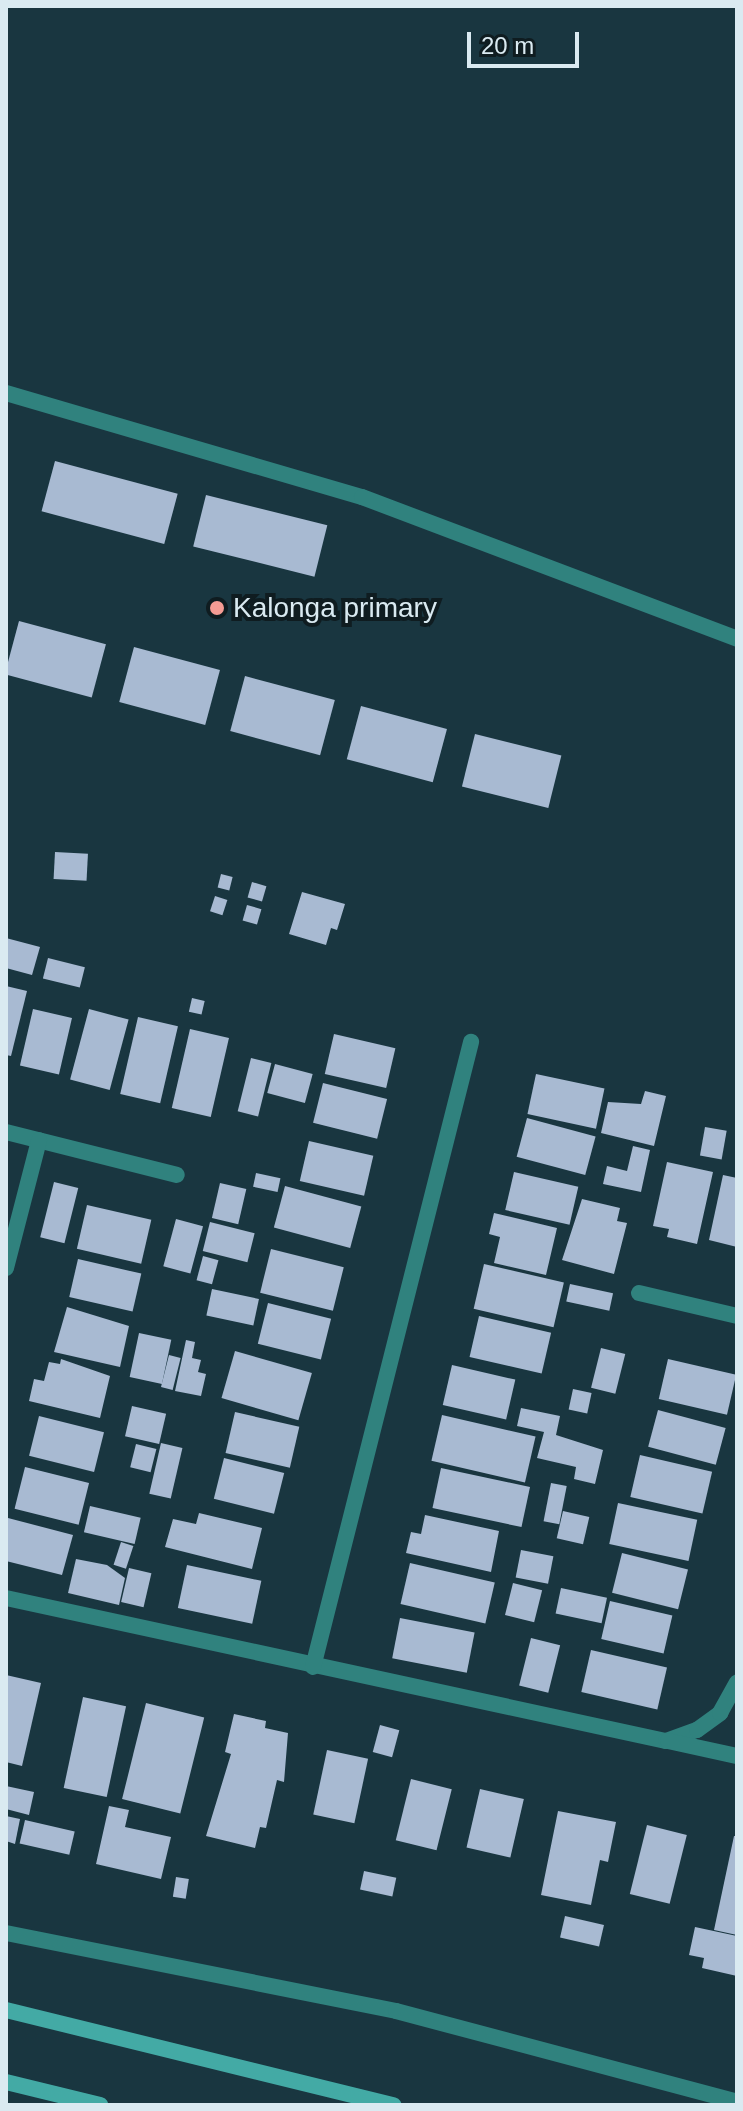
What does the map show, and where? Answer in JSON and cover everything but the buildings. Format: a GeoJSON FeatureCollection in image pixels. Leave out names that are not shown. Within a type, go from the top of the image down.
{"type":"FeatureCollection","features":[{"type":"Feature","properties":{"kind":"main road"},"geometry":{"type":"LineString","coordinates":[[6,2010],[394,2105]]}},
{"type":"Feature","properties":{"kind":"main road"},"geometry":{"type":"LineString","coordinates":[[6,2082],[100,2105]]}},
{"type":"Feature","properties":{"kind":"street"},"geometry":{"type":"LineString","coordinates":[[6,393],[362,497],[737,639]]}},
{"type":"Feature","properties":{"kind":"street"},"geometry":{"type":"LineString","coordinates":[[313,1667],[471,1042]]}},
{"type":"Feature","properties":{"kind":"street"},"geometry":{"type":"LineString","coordinates":[[6,1132],[177,1175]]}},
{"type":"Feature","properties":{"kind":"street"},"geometry":{"type":"LineString","coordinates":[[6,1268],[39,1140]]}},
{"type":"Feature","properties":{"kind":"street"},"geometry":{"type":"LineString","coordinates":[[639,1293],[737,1316]]}},
{"type":"Feature","properties":{"kind":"street"},"geometry":{"type":"LineString","coordinates":[[6,1598],[313,1667],[737,1756]]}},
{"type":"Feature","properties":{"kind":"street"},"geometry":{"type":"LineString","coordinates":[[666,1741],[697,1730],[720,1713],[737,1682]]}},
{"type":"Feature","properties":{"kind":"street"},"geometry":{"type":"LineString","coordinates":[[6,1933],[396,2011],[737,2102]]}},
{"type":"Feature","properties":{"kind":"place","name":"Kalonga primary"},"geometry":{"type":"Point","coordinates":[217,608]}}]}
